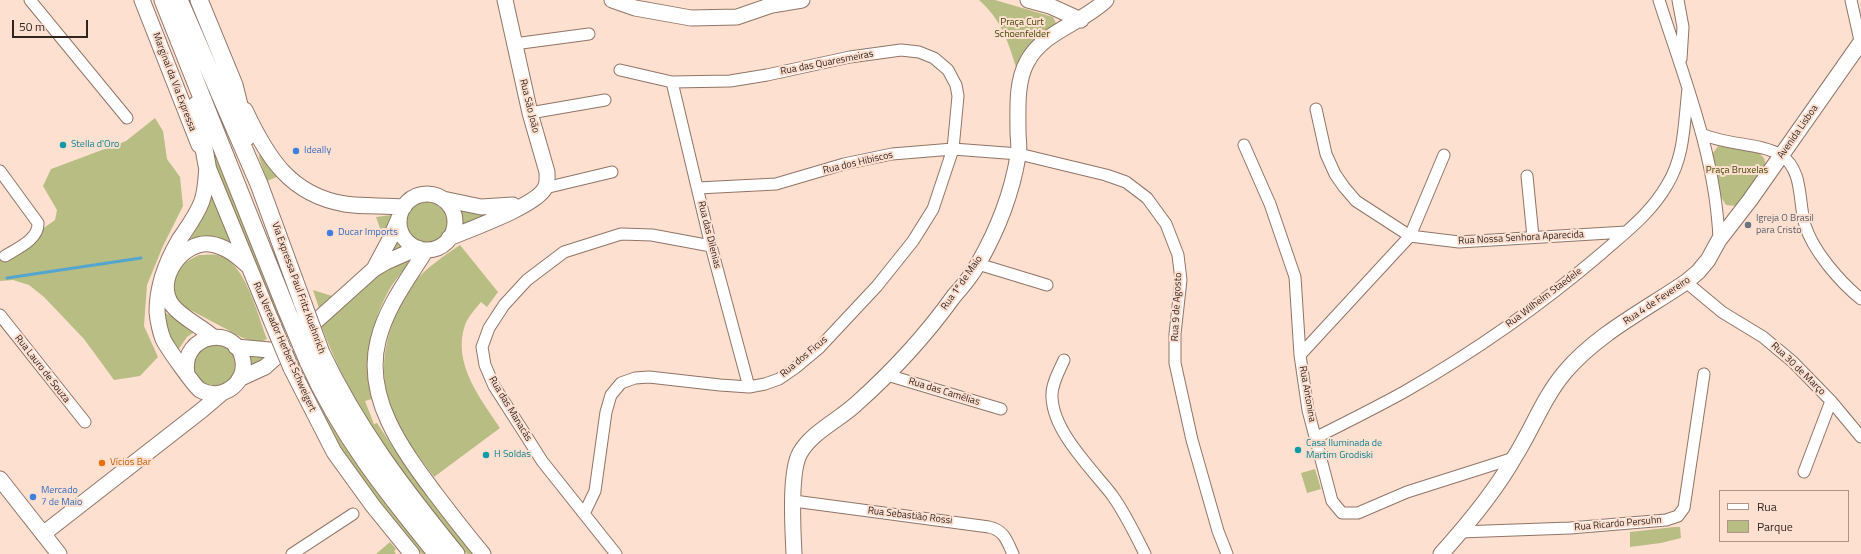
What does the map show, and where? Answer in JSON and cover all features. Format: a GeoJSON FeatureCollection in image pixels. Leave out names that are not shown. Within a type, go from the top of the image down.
{"type":"FeatureCollection","features":[{"type":"Feature","properties":{"kind":"main road","name":"Via Expressa Paul Fritz Kuehnrich"},"geometry":{"type":"LineString","coordinates":[[163,0],[190,71],[287,311],[314,357],[376,450],[404,490],[456,554]]}},
{"type":"Feature","properties":{"kind":"main road","name":"Via Expressa Paul Fritz Kuehnrich"},"geometry":{"type":"LineString","coordinates":[[179,0],[259,184],[303,304],[314,357],[338,420],[362,458],[437,554]]}},
{"type":"Feature","properties":{"kind":"main road"},"geometry":{"type":"LineString","coordinates":[[199,0],[234,86],[259,184]]}},
{"type":"Feature","properties":{"kind":"main road"},"geometry":{"type":"LineString","coordinates":[[190,71],[207,165]]}},
{"type":"Feature","properties":{"kind":"street"},"geometry":{"type":"LineString","coordinates":[[30,0],[126,118]]}},
{"type":"Feature","properties":{"kind":"street","name":"Marginal da Via Expressa"},"geometry":{"type":"LineString","coordinates":[[142,0],[207,165]]}},
{"type":"Feature","properties":{"kind":"street","name":"Rua São João"},"geometry":{"type":"LineString","coordinates":[[505,0],[530,113],[547,172],[548,181],[545,188]]}},
{"type":"Feature","properties":{"kind":"street"},"geometry":{"type":"LineString","coordinates":[[612,0],[635,8],[691,18],[736,17],[772,5],[802,0]]}},
{"type":"Feature","properties":{"kind":"street"},"geometry":{"type":"LineString","coordinates":[[1028,0],[1050,6],[1081,20]]}},
{"type":"Feature","properties":{"kind":"street","name":"Rua 1º de Maio"},"geometry":{"type":"LineString","coordinates":[[794,554],[795,468],[800,453],[810,440],[855,405],[887,375],[940,315],[978,264],[1002,214],[1019,154],[1018,111],[1021,77],[1027,61],[1040,45],[1060,30],[1081,20],[1097,9],[1106,0]]}},
{"type":"Feature","properties":{"kind":"street"},"geometry":{"type":"LineString","coordinates":[[1659,0],[1681,64],[1702,134],[1718,218],[1719,240]]}},
{"type":"Feature","properties":{"kind":"street"},"geometry":{"type":"LineString","coordinates":[[1678,0],[1683,40],[1681,64]]}},
{"type":"Feature","properties":{"kind":"street"},"geometry":{"type":"LineString","coordinates":[[1852,0],[1860,44]]}},
{"type":"Feature","properties":{"kind":"street"},"geometry":{"type":"LineString","coordinates":[[514,44],[589,34]]}},
{"type":"Feature","properties":{"kind":"street","name":"Avenida Lisboa"},"geometry":{"type":"LineString","coordinates":[[1719,240],[1750,200],[1860,44]]}},
{"type":"Feature","properties":{"kind":"street","name":"Rua das Quaresmeiras"},"geometry":{"type":"LineString","coordinates":[[620,70],[672,82],[730,81],[767,76],[850,57],[901,50],[919,52],[934,58],[948,70],[956,85],[958,96],[953,149]]}},
{"type":"Feature","properties":{"kind":"street","name":"Rua das Dilenias"},"geometry":{"type":"LineString","coordinates":[[672,82],[678,113],[698,188],[711,246],[749,387]]}},
{"type":"Feature","properties":{"kind":"street"},"geometry":{"type":"LineString","coordinates":[[234,86],[258,138],[270,157],[294,182],[323,199],[345,204],[401,212]]}},
{"type":"Feature","properties":{"kind":"street","name":"Rua Wilhelm Staedele"},"geometry":{"type":"LineString","coordinates":[[1315,438],[1404,392],[1484,342],[1552,294],[1626,232],[1653,206],[1667,185],[1677,166],[1684,136],[1688,88]]}},
{"type":"Feature","properties":{"kind":"street"},"geometry":{"type":"LineString","coordinates":[[530,113],[605,100]]}},
{"type":"Feature","properties":{"kind":"street"},"geometry":{"type":"LineString","coordinates":[[1316,109],[1326,154],[1335,174],[1344,187],[1356,201],[1410,236]]}},
{"type":"Feature","properties":{"kind":"street"},"geometry":{"type":"LineString","coordinates":[[1702,134],[1718,141],[1758,148],[1781,155],[1790,164],[1800,188],[1805,224],[1817,251],[1861,299]]}},
{"type":"Feature","properties":{"kind":"street","name":"Rua Antonina"},"geometry":{"type":"LineString","coordinates":[[1244,145],[1270,204],[1295,277],[1300,355],[1308,410],[1332,501],[1342,513],[1358,513],[1407,492],[1514,458]]}},
{"type":"Feature","properties":{"kind":"street","name":"Rua dos Hibiscos"},"geometry":{"type":"LineString","coordinates":[[698,188],[776,184],[844,164],[892,154],[953,149],[1019,154]]}},
{"type":"Feature","properties":{"kind":"street","name":"Rua dos Ficus"},"geometry":{"type":"LineString","coordinates":[[584,514],[594,491],[606,412],[611,395],[621,383],[635,378],[649,377],[749,387],[765,384],[779,379],[795,368],[818,348],[877,286],[913,241],[933,210],[953,149]]}},
{"type":"Feature","properties":{"kind":"street","name":"Rua 9 de Agosto"},"geometry":{"type":"LineString","coordinates":[[1019,154],[1106,175],[1126,182],[1147,198],[1166,224],[1178,255],[1181,280],[1175,334],[1175,362],[1192,440],[1218,531],[1227,554]]}},
{"type":"Feature","properties":{"kind":"street"},"geometry":{"type":"LineString","coordinates":[[1300,355],[1410,236],[1444,155]]}},
{"type":"Feature","properties":{"kind":"street"},"geometry":{"type":"LineString","coordinates":[[207,165],[202,202],[196,216],[170,259],[162,277],[158,295],[159,326],[163,339],[195,386],[211,394],[222,393]]}},
{"type":"Feature","properties":{"kind":"street","name":"Rua Vereador Herbert Schweigert"},"geometry":{"type":"LineString","coordinates":[[207,165],[291,368],[334,452],[373,506],[412,554]]}},
{"type":"Feature","properties":{"kind":"street"},"geometry":{"type":"LineString","coordinates":[[0,171],[38,223],[38,230],[35,236],[5,256]]}},
{"type":"Feature","properties":{"kind":"street"},"geometry":{"type":"LineString","coordinates":[[239,379],[265,367],[281,351],[374,269],[386,262],[422,249],[435,249],[449,238],[528,204],[545,188],[612,172]]}},
{"type":"Feature","properties":{"kind":"street"},"geometry":{"type":"LineString","coordinates":[[1527,176],[1533,237]]}},
{"type":"Feature","properties":{"kind":"street"},"geometry":{"type":"LineString","coordinates":[[374,269],[390,239],[401,212],[408,201],[422,195],[436,196],[443,199],[481,207],[493,208],[528,204]]}},
{"type":"Feature","properties":{"kind":"street"},"geometry":{"type":"LineString","coordinates":[[443,199],[452,210],[454,217],[455,225],[449,238]]}},
{"type":"Feature","properties":{"kind":"street"},"geometry":{"type":"LineString","coordinates":[[401,212],[401,233],[411,245],[422,249]]}},
{"type":"Feature","properties":{"kind":"street","name":"Rua Nossa Senhora Aparecida"},"geometry":{"type":"LineString","coordinates":[[1410,236],[1459,242],[1626,232]]}},
{"type":"Feature","properties":{"kind":"street","name":"Rua das Manacás"},"geometry":{"type":"LineString","coordinates":[[616,554],[542,461],[494,386],[485,365],[482,347],[489,328],[504,305],[527,280],[564,252],[621,234],[652,235],[711,246]]}},
{"type":"Feature","properties":{"kind":"street","name":"Rua 4 de Fevereiro"},"geometry":{"type":"LineString","coordinates":[[1441,554],[1488,498],[1514,458],[1547,397],[1564,373],[1585,351],[1686,282],[1698,272],[1708,260],[1719,240]]}},
{"type":"Feature","properties":{"kind":"street"},"geometry":{"type":"LineString","coordinates":[[213,337],[171,304],[167,286],[171,267],[180,255],[193,247],[209,244],[230,251],[249,267]]}},
{"type":"Feature","properties":{"kind":"street"},"geometry":{"type":"LineString","coordinates":[[422,249],[392,303],[384,322],[378,342],[376,356],[377,387],[385,414],[401,445],[419,472],[483,554]]}},
{"type":"Feature","properties":{"kind":"street"},"geometry":{"type":"LineString","coordinates":[[978,264],[1047,285]]}},
{"type":"Feature","properties":{"kind":"street","name":"Rua 30 de Março"},"geometry":{"type":"LineString","coordinates":[[1686,282],[1722,312],[1763,337],[1793,362],[1831,401],[1861,437]]}},
{"type":"Feature","properties":{"kind":"street","name":"Rua Lauro de Souza"},"geometry":{"type":"LineString","coordinates":[[0,316],[85,422]]}},
{"type":"Feature","properties":{"kind":"street"},"geometry":{"type":"LineString","coordinates":[[43,534],[222,393],[234,386],[239,379],[243,366],[242,359],[236,347],[230,341],[213,337],[205,338],[191,349],[186,365],[187,374]]}},
{"type":"Feature","properties":{"kind":"street"},"geometry":{"type":"LineString","coordinates":[[236,347],[281,351]]}},
{"type":"Feature","properties":{"kind":"street"},"geometry":{"type":"LineString","coordinates":[[1064,360],[1054,383],[1052,397],[1056,415],[1077,454],[1112,495],[1124,513],[1145,554]]}},
{"type":"Feature","properties":{"kind":"street","name":"Rua Ricardo Persuhn"},"geometry":{"type":"LineString","coordinates":[[1460,532],[1570,528],[1666,520],[1678,516],[1684,508],[1704,374]]}},
{"type":"Feature","properties":{"kind":"street","name":"Rua das Camélias"},"geometry":{"type":"LineString","coordinates":[[887,375],[1000,409]]}},
{"type":"Feature","properties":{"kind":"street"},"geometry":{"type":"LineString","coordinates":[[201,390],[204,400],[202,410]]}},
{"type":"Feature","properties":{"kind":"street"},"geometry":{"type":"LineString","coordinates":[[1804,472],[1831,401]]}},
{"type":"Feature","properties":{"kind":"street"},"geometry":{"type":"LineString","coordinates":[[0,479],[59,554]]}},
{"type":"Feature","properties":{"kind":"street","name":"Rua Sebastião Rossi"},"geometry":{"type":"LineString","coordinates":[[794,501],[989,527],[999,530],[1004,535],[1013,554]]}},
{"type":"Feature","properties":{"kind":"street"},"geometry":{"type":"LineString","coordinates":[[292,554],[353,514]]}},
{"type":"Feature","properties":{"kind":"green space","name":"Praça Curt Schoenfelder"},"geometry":{"type":"Polygon","coordinates":[[[979,0],[995,0],[1053,17],[1056,23],[1052,29],[1030,47],[1016,67],[1010,48],[998,22],[993,14],[979,0]]]}},
{"type":"Feature","properties":{"kind":"green space"},"geometry":{"type":"Polygon","coordinates":[[[155,118],[163,131],[167,159],[180,177],[183,206],[163,246],[147,285],[144,326],[158,357],[140,376],[114,380],[84,339],[44,297],[29,285],[13,280],[0,281],[0,253],[4,256],[55,220],[57,210],[43,186],[51,169],[126,141],[155,118]]]}},
{"type":"Feature","properties":{"kind":"green space"},"geometry":{"type":"Polygon","coordinates":[[[209,137],[284,328],[280,330],[213,162],[209,137]]]}},
{"type":"Feature","properties":{"kind":"green space","name":"Praça Bruxelas"},"geometry":{"type":"Polygon","coordinates":[[[1718,146],[1759,153],[1764,158],[1766,165],[1741,203],[1736,206],[1726,205],[1721,197],[1711,156],[1718,146]]]}},
{"type":"Feature","properties":{"kind":"green space"},"geometry":{"type":"Polygon","coordinates":[[[260,153],[279,176],[267,181],[259,157],[260,153]]]}},
{"type":"Feature","properties":{"kind":"green space"},"geometry":{"type":"Polygon","coordinates":[[[212,188],[234,244],[219,239],[208,238],[198,241],[185,248],[205,214],[212,188]]]}},
{"type":"Feature","properties":{"kind":"green space"},"geometry":{"type":"Polygon","coordinates":[[[422,200],[430,200],[435,201],[442,206],[447,213],[447,231],[442,238],[435,243],[422,244],[414,241],[407,234],[404,226],[404,218],[407,210],[414,203],[422,200]]]}},
{"type":"Feature","properties":{"kind":"green space"},"geometry":{"type":"Polygon","coordinates":[[[458,209],[484,212],[484,218],[459,229],[458,209]]]}},
{"type":"Feature","properties":{"kind":"green space"},"geometry":{"type":"Polygon","coordinates":[[[391,215],[385,242],[376,217],[391,215]]]}},
{"type":"Feature","properties":{"kind":"green space"},"geometry":{"type":"Polygon","coordinates":[[[398,234],[409,247],[387,256],[398,234]]]}},
{"type":"Feature","properties":{"kind":"green space"},"geometry":{"type":"Polygon","coordinates":[[[460,245],[498,292],[487,307],[481,302],[468,319],[462,339],[462,353],[470,380],[484,405],[500,428],[434,477],[406,439],[395,418],[385,381],[385,355],[390,332],[398,309],[410,288],[427,270],[460,245]]]}},
{"type":"Feature","properties":{"kind":"green space"},"geometry":{"type":"Polygon","coordinates":[[[199,255],[217,255],[227,259],[235,267],[249,290],[267,339],[258,342],[243,338],[181,305],[172,294],[174,280],[178,270],[186,262],[199,255]]]}},
{"type":"Feature","properties":{"kind":"green space"},"geometry":{"type":"Polygon","coordinates":[[[408,258],[411,262],[389,290],[376,319],[370,345],[369,359],[372,399],[365,401],[374,424],[377,423],[400,458],[474,554],[467,554],[413,486],[363,415],[346,383],[321,324],[373,273],[408,258]]]}},
{"type":"Feature","properties":{"kind":"green space"},"geometry":{"type":"Polygon","coordinates":[[[313,290],[332,296],[319,308],[313,290]]]}},
{"type":"Feature","properties":{"kind":"green space"},"geometry":{"type":"Polygon","coordinates":[[[164,312],[197,330],[187,337],[176,353],[170,345],[164,312]]]}},
{"type":"Feature","properties":{"kind":"green space"},"geometry":{"type":"Polygon","coordinates":[[[225,343],[238,360],[233,381],[212,389],[194,377],[193,356],[203,345],[225,343]]]}},
{"type":"Feature","properties":{"kind":"green space"},"geometry":{"type":"Polygon","coordinates":[[[292,349],[314,394],[339,438],[371,482],[428,554],[422,554],[362,480],[335,440],[289,350],[292,349]]]}},
{"type":"Feature","properties":{"kind":"green space"},"geometry":{"type":"Polygon","coordinates":[[[246,354],[271,354],[247,373],[246,354]]]}},
{"type":"Feature","properties":{"kind":"green space"},"geometry":{"type":"Polygon","coordinates":[[[1315,469],[1321,489],[1307,493],[1301,473],[1315,469]]]}},
{"type":"Feature","properties":{"kind":"green space"},"geometry":{"type":"Polygon","coordinates":[[[1680,527],[1681,538],[1661,543],[1630,547],[1630,532],[1680,527]]]}},
{"type":"Feature","properties":{"kind":"green space"},"geometry":{"type":"Polygon","coordinates":[[[390,542],[396,549],[394,551],[396,554],[376,554],[390,542]]]}},
{"type":"Feature","properties":{"kind":"waterway"},"geometry":{"type":"LineString","coordinates":[[7,278],[141,258]]}},
{"type":"Feature","properties":{"kind":"place","name":"Stella d'Oro"},"geometry":{"type":"Point","coordinates":[63,145]}},
{"type":"Feature","properties":{"kind":"place","name":"Ideally"},"geometry":{"type":"Point","coordinates":[296,151]}},
{"type":"Feature","properties":{"kind":"place","name":"Igreja O Brasil para Cristo"},"geometry":{"type":"Point","coordinates":[1748,225]}},
{"type":"Feature","properties":{"kind":"place","name":"Ducar Imports"},"geometry":{"type":"Point","coordinates":[330,233]}},
{"type":"Feature","properties":{"kind":"place","name":"Casa Iluminada de Martim Grodiski"},"geometry":{"type":"Point","coordinates":[1298,450]}},
{"type":"Feature","properties":{"kind":"place","name":"H Soldas"},"geometry":{"type":"Point","coordinates":[486,455]}},
{"type":"Feature","properties":{"kind":"place","name":"Vícios Bar"},"geometry":{"type":"Point","coordinates":[102,463]}},
{"type":"Feature","properties":{"kind":"place","name":"Mercado 7 de Maio"},"geometry":{"type":"Point","coordinates":[33,497]}}]}
